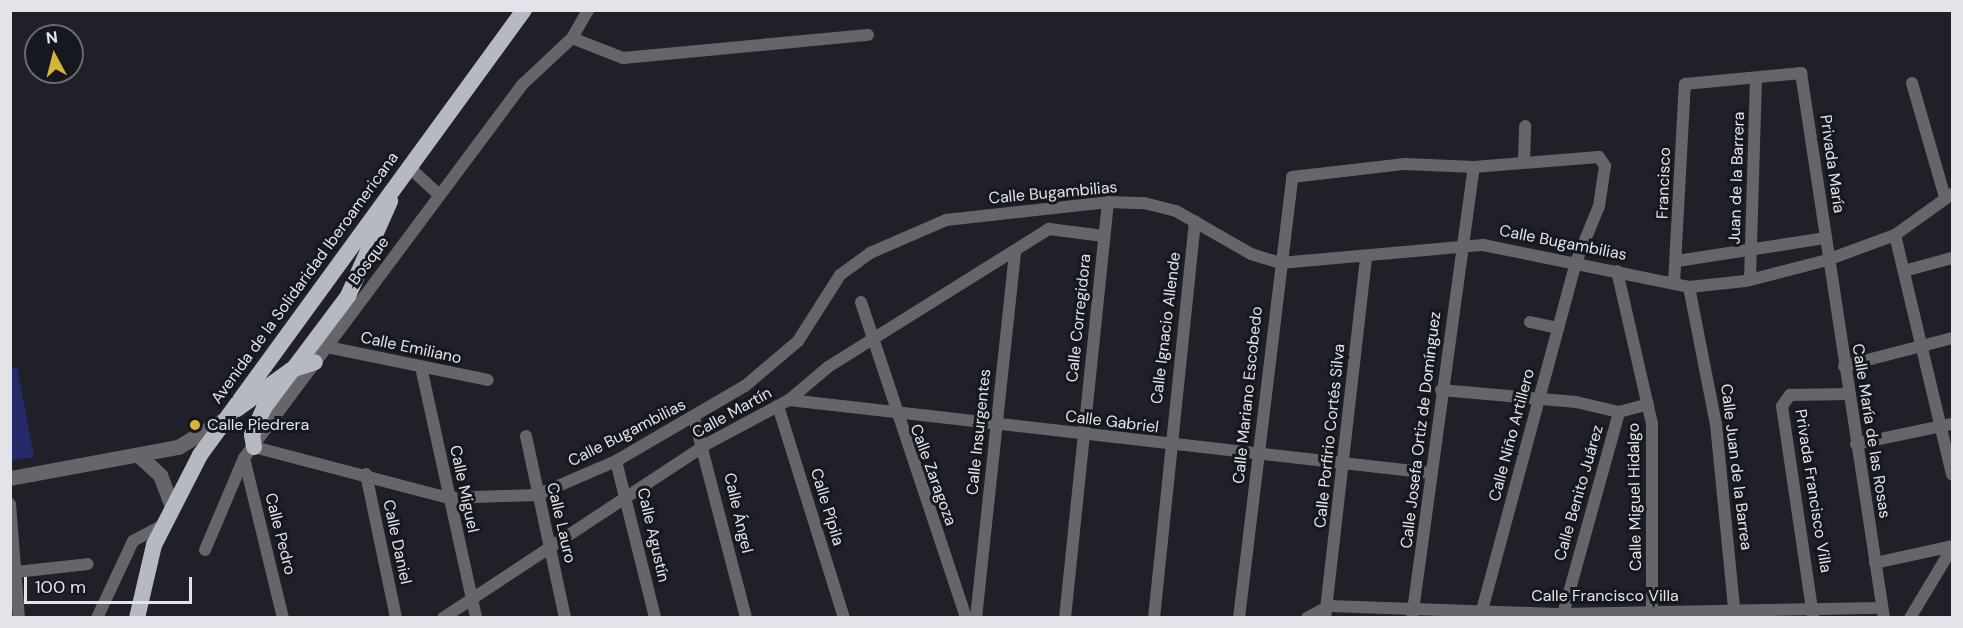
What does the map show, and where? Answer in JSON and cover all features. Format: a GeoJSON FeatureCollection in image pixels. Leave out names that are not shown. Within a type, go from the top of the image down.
{"type":"FeatureCollection","features":[{"type":"Feature","properties":{"kind":"highway","name":"Avenida de la Solidaridad Iberoamericana"},"geometry":{"type":"LineString","coordinates":[[137,618],[164,525],[172,507],[225,418],[403,172],[524,10]]}},
{"type":"Feature","properties":{"kind":"highway"},"geometry":{"type":"LineString","coordinates":[[249,452],[256,423],[291,370],[354,299],[403,172]]}},
{"type":"Feature","properties":{"kind":"highway"},"geometry":{"type":"LineString","coordinates":[[225,418],[291,370],[315,362]]}},
{"type":"Feature","properties":{"kind":"street","name":"Bosque"},"geometry":{"type":"LineString","coordinates":[[205,550],[249,452],[327,347],[354,299],[439,195],[523,84],[572,38],[588,10]]}},
{"type":"Feature","properties":{"kind":"street"},"geometry":{"type":"LineString","coordinates":[[572,38],[623,58],[868,35]]}},
{"type":"Feature","properties":{"kind":"street","name":"Privada María"},"geometry":{"type":"LineString","coordinates":[[1756,78],[1801,73],[1826,238],[1827,260]]}},
{"type":"Feature","properties":{"kind":"street","name":"Francisco"},"geometry":{"type":"LineString","coordinates":[[1674,284],[1685,84],[1756,78]]}},
{"type":"Feature","properties":{"kind":"street","name":"Juan de la Barrera"},"geometry":{"type":"LineString","coordinates":[[1750,280],[1756,78]]}},
{"type":"Feature","properties":{"kind":"street"},"geometry":{"type":"LineString","coordinates":[[1912,83],[1949,195]]}},
{"type":"Feature","properties":{"kind":"street"},"geometry":{"type":"LineString","coordinates":[[1474,167],[1524,160],[1525,126]]}},
{"type":"Feature","properties":{"kind":"street","name":"Calle Niño Artillero"},"geometry":{"type":"LineString","coordinates":[[1480,614],[1576,262],[1599,206],[1602,159],[1524,160]]}},
{"type":"Feature","properties":{"kind":"street","name":"Calle Mariano Escobedo"},"geometry":{"type":"LineString","coordinates":[[1239,618],[1280,263],[1293,177],[1405,164],[1474,167]]}},
{"type":"Feature","properties":{"kind":"street","name":"Calle Josefa Ortiz de Domínguez"},"geometry":{"type":"LineString","coordinates":[[1414,612],[1441,390],[1474,167]]}},
{"type":"Feature","properties":{"kind":"street"},"geometry":{"type":"LineString","coordinates":[[403,172],[439,195]]}},
{"type":"Feature","properties":{"kind":"street","name":"Calle Bugambilias"},"geometry":{"type":"LineString","coordinates":[[249,452],[366,474],[449,498],[537,495],[616,461],[694,418],[745,386],[798,341],[840,275],[870,253],[946,220],[1108,202],[1144,203],[1195,221],[1251,254],[1280,263],[1366,258],[1462,246],[1514,248],[1689,287],[1750,280],[1827,260],[1895,235],[1949,195]]}},
{"type":"Feature","properties":{"kind":"street","name":"Calle Corregidora"},"geometry":{"type":"LineString","coordinates":[[1065,618],[1108,202]]}},
{"type":"Feature","properties":{"kind":"street"},"geometry":{"type":"LineString","coordinates":[[1050,210],[1049,229],[1104,236]]}},
{"type":"Feature","properties":{"kind":"street","name":"Calle Ignacio Allende"},"geometry":{"type":"LineString","coordinates":[[1154,618],[1169,445],[1195,221]]}},
{"type":"Feature","properties":{"kind":"street","name":"Calle Martín"},"geometry":{"type":"LineString","coordinates":[[443,618],[629,497],[705,444],[789,400],[805,383],[1049,229]]}},
{"type":"Feature","properties":{"kind":"street"},"geometry":{"type":"LineString","coordinates":[[1895,235],[1922,346],[1947,425],[1953,474]]}},
{"type":"Feature","properties":{"kind":"street"},"geometry":{"type":"LineString","coordinates":[[1677,261],[1826,238]]}},
{"type":"Feature","properties":{"kind":"street","name":"Calle Insurgentes"},"geometry":{"type":"LineString","coordinates":[[976,618],[1015,251]]}},
{"type":"Feature","properties":{"kind":"street","name":"Calle Porfirio Cortés Silva"},"geometry":{"type":"LineString","coordinates":[[1327,612],[1366,258]]}},
{"type":"Feature","properties":{"kind":"street"},"geometry":{"type":"LineString","coordinates":[[1904,272],[1953,258]]}},
{"type":"Feature","properties":{"kind":"street","name":"Calle María de las Rosas"},"geometry":{"type":"LineString","coordinates":[[1827,260],[1883,613]]}},
{"type":"Feature","properties":{"kind":"street","name":"Calle Miguel Hidalgo"},"geometry":{"type":"LineString","coordinates":[[1617,271],[1648,404],[1653,615]]}},
{"type":"Feature","properties":{"kind":"street","name":"Calle Juan de la Barrea"},"geometry":{"type":"LineString","coordinates":[[1689,287],[1716,424],[1736,615]]}},
{"type":"Feature","properties":{"kind":"street","name":"Calle Zaragoza"},"geometry":{"type":"LineString","coordinates":[[861,302],[871,343],[893,412],[966,618]]}},
{"type":"Feature","properties":{"kind":"street"},"geometry":{"type":"LineString","coordinates":[[1530,322],[1558,328]]}},
{"type":"Feature","properties":{"kind":"street"},"geometry":{"type":"LineString","coordinates":[[1844,366],[1953,338]]}},
{"type":"Feature","properties":{"kind":"street","name":"Calle Emiliano"},"geometry":{"type":"LineString","coordinates":[[327,347],[489,380]]}},
{"type":"Feature","properties":{"kind":"street","name":"Calle Miguel"},"geometry":{"type":"LineString","coordinates":[[421,367],[476,618]]}},
{"type":"Feature","properties":{"kind":"street"},"geometry":{"type":"LineString","coordinates":[[1441,390],[1539,398],[1619,412],[1648,404]]}},
{"type":"Feature","properties":{"kind":"street","name":"Privada Francisco Villa"},"geometry":{"type":"LineString","coordinates":[[1814,613],[1782,406],[1790,394],[1848,394]]}},
{"type":"Feature","properties":{"kind":"street","name":"Calle Gabriel"},"geometry":{"type":"LineString","coordinates":[[789,400],[1344,466],[1431,473]]}},
{"type":"Feature","properties":{"kind":"street","name":"Calle Pípila"},"geometry":{"type":"LineString","coordinates":[[778,406],[844,618]]}},
{"type":"Feature","properties":{"kind":"street","name":"Calle Benito Juárez"},"geometry":{"type":"LineString","coordinates":[[1562,616],[1619,412]]}},
{"type":"Feature","properties":{"kind":"street"},"geometry":{"type":"LineString","coordinates":[[10,478],[189,444],[225,418]]}},
{"type":"Feature","properties":{"kind":"street","name":"Calle Ángel"},"geometry":{"type":"LineString","coordinates":[[694,418],[705,444],[746,618]]}},
{"type":"Feature","properties":{"kind":"street"},"geometry":{"type":"LineString","coordinates":[[1856,444],[1947,425]]}},
{"type":"Feature","properties":{"kind":"street","name":"Calle Lauro"},"geometry":{"type":"LineString","coordinates":[[526,436],[565,618]]}},
{"type":"Feature","properties":{"kind":"street","name":"Calle Pedro"},"geometry":{"type":"LineString","coordinates":[[249,452],[283,618]]}},
{"type":"Feature","properties":{"kind":"street"},"geometry":{"type":"LineString","coordinates":[[138,455],[160,475],[172,507]]}},
{"type":"Feature","properties":{"kind":"street","name":"Calle Agustín"},"geometry":{"type":"LineString","coordinates":[[616,461],[629,497],[655,618]]}},
{"type":"Feature","properties":{"kind":"street","name":"Calle Daniel"},"geometry":{"type":"LineString","coordinates":[[366,474],[396,618]]}},
{"type":"Feature","properties":{"kind":"street"},"geometry":{"type":"LineString","coordinates":[[10,504],[19,618]]}},
{"type":"Feature","properties":{"kind":"street"},"geometry":{"type":"LineString","coordinates":[[97,618],[133,542],[164,525]]}},
{"type":"Feature","properties":{"kind":"street"},"geometry":{"type":"LineString","coordinates":[[1875,563],[1953,547]]}},
{"type":"Feature","properties":{"kind":"street"},"geometry":{"type":"LineString","coordinates":[[1910,618],[1953,547]]}},
{"type":"Feature","properties":{"kind":"street"},"geometry":{"type":"LineString","coordinates":[[16,572],[55,572],[88,564]]}},
{"type":"Feature","properties":{"kind":"street"},"geometry":{"type":"LineString","coordinates":[[1308,618],[1327,612]]}},
{"type":"Feature","properties":{"kind":"street","name":"Calle Francisco Villa"},"geometry":{"type":"LineString","coordinates":[[1327,612],[1562,616],[1883,613]]}},
{"type":"Feature","properties":{"kind":"shaded area"},"geometry":{"type":"Polygon","coordinates":[[[17,367],[34,457],[11,460],[11,368],[17,367]]]}},
{"type":"Feature","properties":{"kind":"place","name":"Calle Piedrera"},"geometry":{"type":"Point","coordinates":[195,425]}}]}
